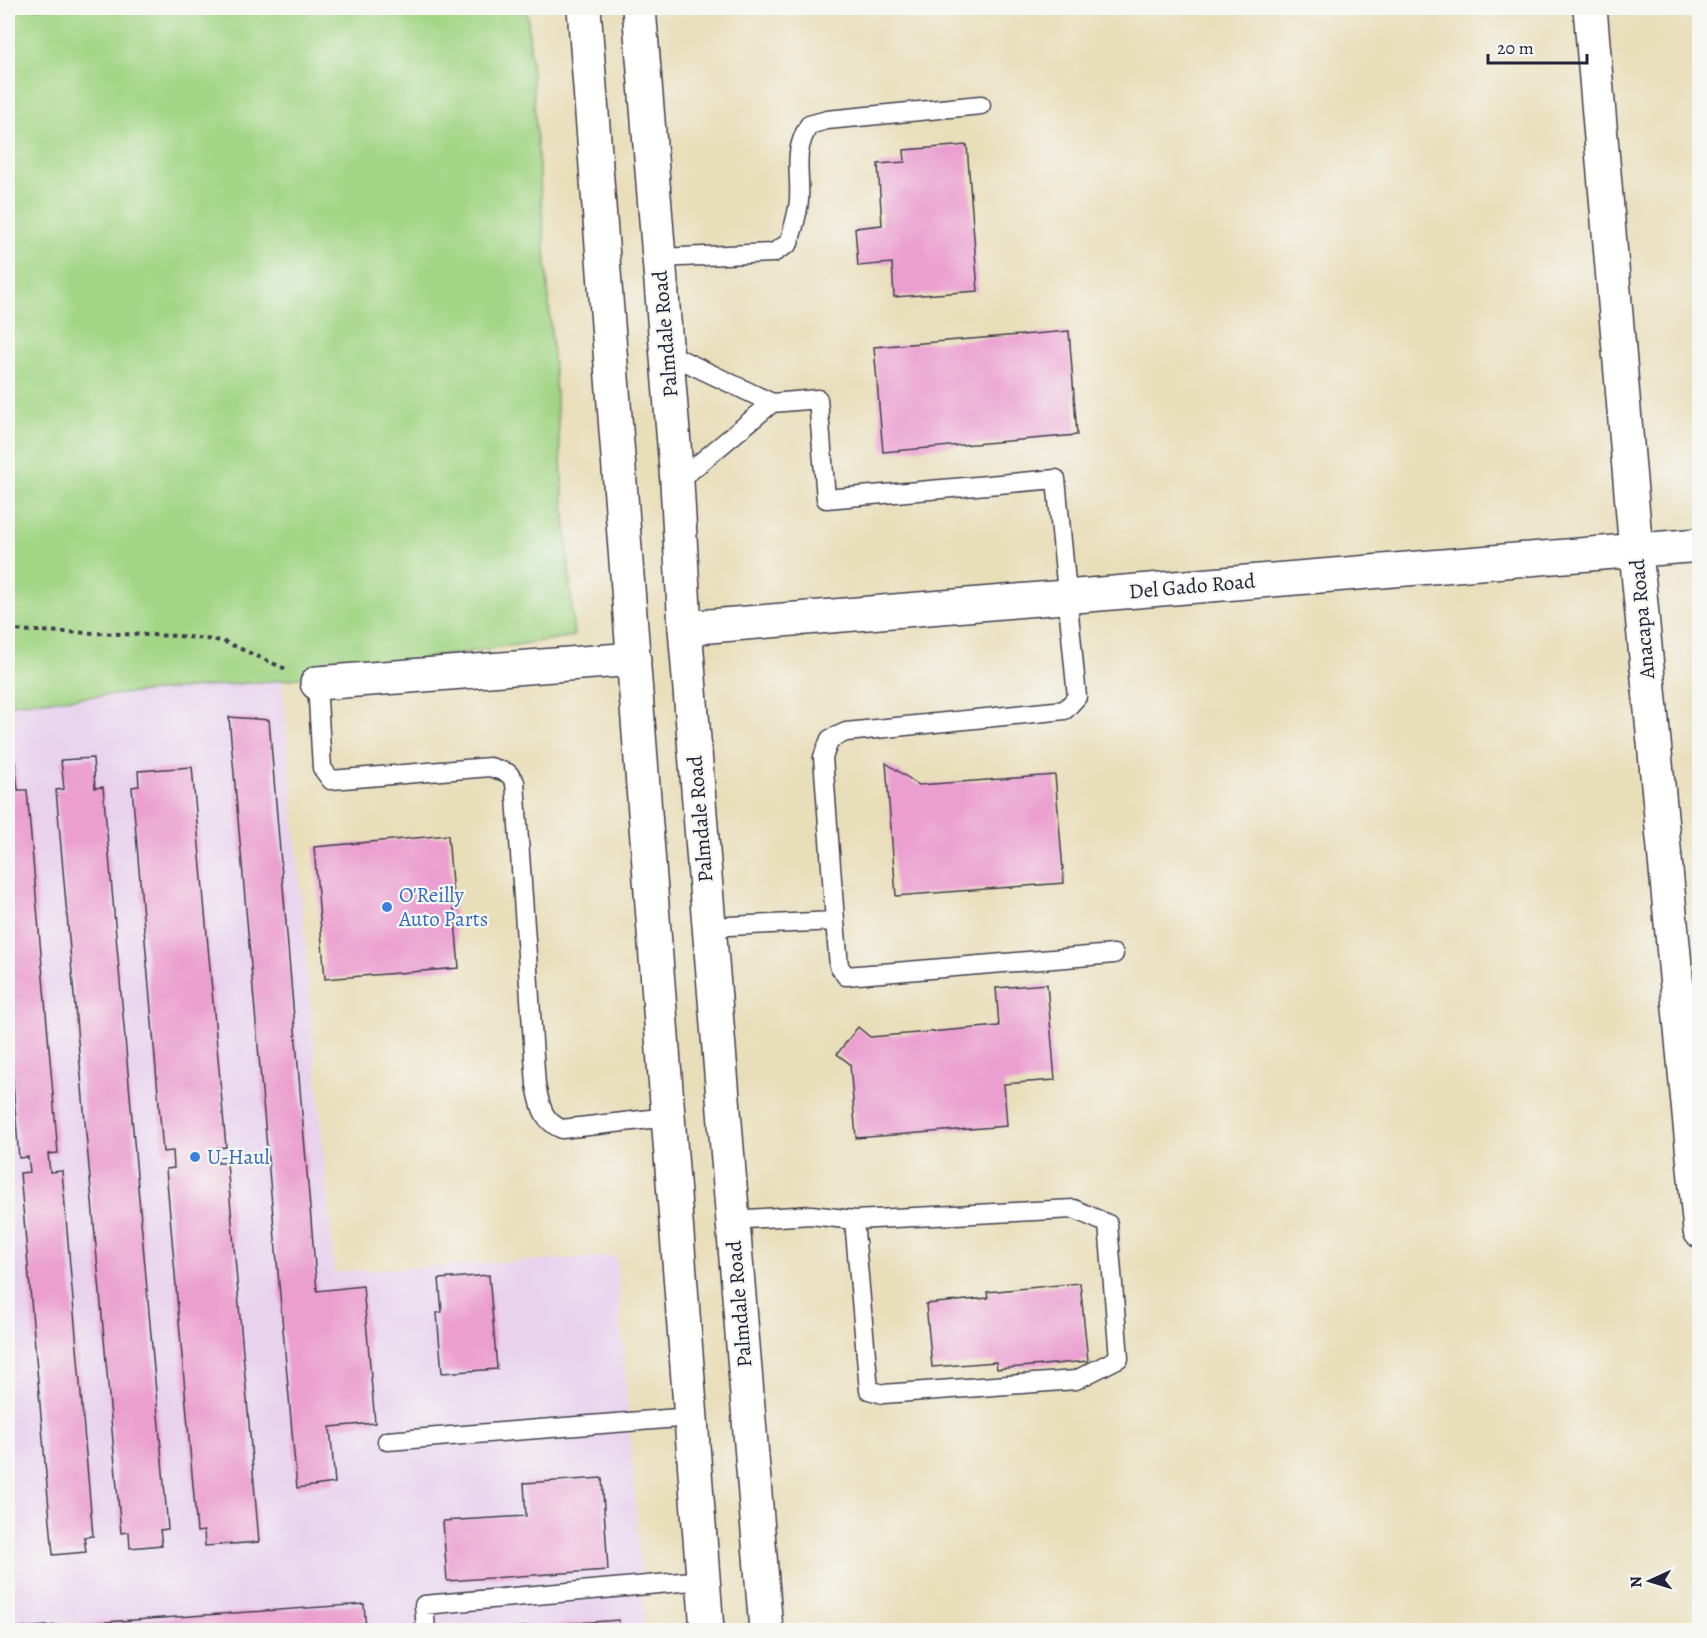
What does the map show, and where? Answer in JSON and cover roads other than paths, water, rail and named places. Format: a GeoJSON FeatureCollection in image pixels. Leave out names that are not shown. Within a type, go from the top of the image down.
{"type":"FeatureCollection","features":[{"type":"Feature","properties":{"kind":"main road"},"geometry":{"type":"LineString","coordinates":[[584,8],[707,1630]]}},
{"type":"Feature","properties":{"kind":"main road","name":"Palmdale Road"},"geometry":{"type":"LineString","coordinates":[[639,8],[677,482],[685,628],[766,1630]]}},
{"type":"Feature","properties":{"kind":"main road","name":"Anacapa Road"},"geometry":{"type":"LineString","coordinates":[[1590,8],[1636,551],[1700,1231]]}},
{"type":"Feature","properties":{"kind":"main road","name":"Del Gado Road"},"geometry":{"type":"LineString","coordinates":[[685,628],[1700,545]]}},
{"type":"Feature","properties":{"kind":"main road"},"geometry":{"type":"LineString","coordinates":[[317,683],[634,659]]}},
{"type":"Feature","properties":{"kind":"lane"},"geometry":{"type":"LineString","coordinates":[[659,258],[773,253],[789,243],[799,200],[797,166],[800,140],[809,125],[827,120],[981,105]]}},
{"type":"Feature","properties":{"kind":"lane"},"geometry":{"type":"LineString","coordinates":[[667,353],[772,403],[818,399],[826,499],[1056,479],[1077,697],[1065,710],[846,732],[830,739],[823,757],[839,966],[846,976],[1114,954]]}},
{"type":"Feature","properties":{"kind":"lane"},"geometry":{"type":"LineString","coordinates":[[677,482],[772,403]]}},
{"type":"Feature","properties":{"kind":"lane"},"geometry":{"type":"LineString","coordinates":[[317,683],[321,768],[331,780],[490,767],[508,772],[515,782],[536,1085],[539,1104],[551,1125],[562,1129],[668,1117]]}},
{"type":"Feature","properties":{"kind":"lane"},"geometry":{"type":"LineString","coordinates":[[709,927],[835,921]]}},
{"type":"Feature","properties":{"kind":"lane"},"geometry":{"type":"LineString","coordinates":[[732,1221],[812,1215],[854,1220],[1074,1209],[1108,1224],[1119,1358],[1076,1380],[883,1394],[868,1390],[854,1220]]}},
{"type":"Feature","properties":{"kind":"lane"},"geometry":{"type":"LineString","coordinates":[[387,1441],[691,1417]]}},
{"type":"Feature","properties":{"kind":"lane"},"geometry":{"type":"LineString","coordinates":[[426,1630],[424,1605],[704,1580]]}},
{"type":"Feature","properties":{"kind":"place","name":"O'Reilly Auto Parts"},"geometry":{"type":"Point","coordinates":[387,907]}},
{"type":"Feature","properties":{"kind":"place","name":"U-Haul"},"geometry":{"type":"Point","coordinates":[195,1157]}}]}
